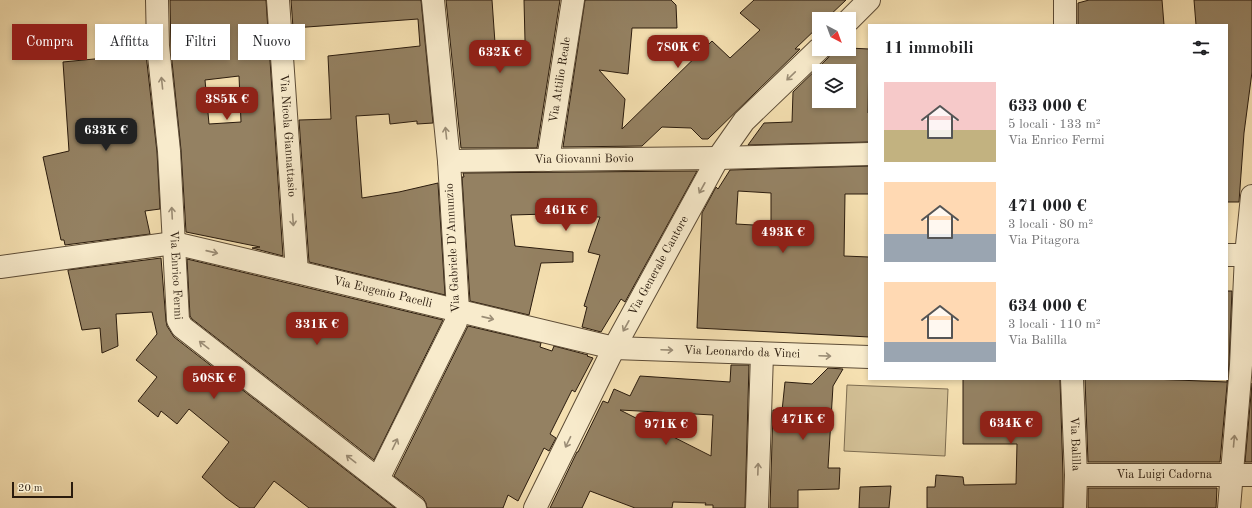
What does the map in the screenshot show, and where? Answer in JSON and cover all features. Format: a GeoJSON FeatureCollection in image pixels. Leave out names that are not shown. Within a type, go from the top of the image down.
{"type":"FeatureCollection","features":[{"type":"Feature","properties":{"kind":"street","name":"Via Enrico Fermi"},"geometry":{"type":"LineString","coordinates":[[157,0],[158,46],[169,151],[178,320],[182,327],[416,508]]}},
{"type":"Feature","properties":{"kind":"street","name":"Via Nicola Giannattasio"},"geometry":{"type":"LineString","coordinates":[[278,0],[297,272]]}},
{"type":"Feature","properties":{"kind":"street","name":"Via Gabriele D'Annunzio"},"geometry":{"type":"LineString","coordinates":[[378,479],[456,322],[458,310],[449,161],[433,0]]}},
{"type":"Feature","properties":{"kind":"street","name":"Via Attilio Reale"},"geometry":{"type":"LineString","coordinates":[[548,160],[573,0]]}},
{"type":"Feature","properties":{"kind":"street"},"geometry":{"type":"LineString","coordinates":[[856,13],[869,0]]}},
{"type":"Feature","properties":{"kind":"street"},"geometry":{"type":"LineString","coordinates":[[1065,0],[1065,24]]}},
{"type":"Feature","properties":{"kind":"street","name":"Via Generale Cantore"},"geometry":{"type":"LineString","coordinates":[[535,508],[614,348],[718,158],[744,121],[812,55]]}},
{"type":"Feature","properties":{"kind":"street","name":"Via Giovanni Bovio"},"geometry":{"type":"LineString","coordinates":[[449,161],[718,158],[868,154]]}},
{"type":"Feature","properties":{"kind":"street"},"geometry":{"type":"LineString","coordinates":[[1229,508],[1242,475],[1240,365],[1242,255],[1252,196]]}},
{"type":"Feature","properties":{"kind":"street"},"geometry":{"type":"LineString","coordinates":[[0,266],[174,243]]}},
{"type":"Feature","properties":{"kind":"street","name":"Via Eugenio Pacelli"},"geometry":{"type":"LineString","coordinates":[[174,243],[614,348]]}},
{"type":"Feature","properties":{"kind":"street","name":"Via Leonardo da Vinci"},"geometry":{"type":"LineString","coordinates":[[614,348],[868,357]]}},
{"type":"Feature","properties":{"kind":"street"},"geometry":{"type":"LineString","coordinates":[[757,508],[762,354]]}},
{"type":"Feature","properties":{"kind":"street","name":"Via Balilla"},"geometry":{"type":"LineString","coordinates":[[1072,380],[1076,475],[1075,508]]}},
{"type":"Feature","properties":{"kind":"street","name":"Via Luigi Cadorna"},"geometry":{"type":"LineString","coordinates":[[1076,475],[1242,475]]}},
{"type":"Feature","properties":{"kind":"shaded area"},"geometry":{"type":"Polygon","coordinates":[[[847,385],[948,389],[945,456],[844,451],[847,385]]]}},
{"type":"Feature","properties":{"kind":"building"},"geometry":{"type":"Polygon","coordinates":[[[170,0],[266,0],[268,24],[238,24],[238,60],[270,60],[283,256],[252,248],[260,247],[186,232],[181,150],[172,60],[230,60],[230,24],[171,24],[171,52],[170,0]],[[239,76],[205,80],[209,124],[241,122],[239,76]]]}},
{"type":"Feature","properties":{"kind":"building"},"geometry":{"type":"Polygon","coordinates":[[[291,0],[421,0],[433,123],[417,124],[417,121],[390,124],[389,114],[356,116],[362,198],[399,192],[438,183],[445,295],[309,262],[299,120],[331,119],[328,56],[420,46],[418,19],[305,27],[305,24],[293,24],[291,0]]]}},
{"type":"Feature","properties":{"kind":"building"},"geometry":{"type":"Polygon","coordinates":[[[446,0],[492,0],[495,43],[525,41],[524,0],[560,0],[537,148],[461,148],[446,0]]]}},
{"type":"Feature","properties":{"kind":"building"},"geometry":{"type":"Polygon","coordinates":[[[585,0],[671,0],[676,5],[677,28],[632,28],[628,74],[599,70],[625,99],[622,129],[712,41],[730,58],[760,30],[740,13],[754,0],[846,0],[833,12],[812,12],[812,33],[795,49],[800,49],[708,139],[702,139],[691,128],[662,127],[642,146],[563,147],[585,0]]]}},
{"type":"Feature","properties":{"kind":"building"},"geometry":{"type":"Polygon","coordinates":[[[1089,0],[1162,0],[1164,24],[1078,24],[1078,3],[1089,0]]]}},
{"type":"Feature","properties":{"kind":"building"},"geometry":{"type":"Polygon","coordinates":[[[1194,0],[1252,0],[1252,72],[1244,133],[1239,202],[1228,202],[1228,24],[1196,24],[1194,0]]]}},
{"type":"Feature","properties":{"kind":"building"},"geometry":{"type":"Polygon","coordinates":[[[856,48],[868,49],[868,142],[748,145],[764,123],[792,122],[793,92],[812,74],[812,108],[856,108],[856,64],[822,64],[829,56],[856,56],[856,48]]]}},
{"type":"Feature","properties":{"kind":"building"},"geometry":{"type":"Polygon","coordinates":[[[87,60],[147,60],[157,152],[160,209],[145,211],[150,234],[65,245],[64,240],[61,240],[43,157],[69,151],[63,62],[87,60]]]}},
{"type":"Feature","properties":{"kind":"building"},"geometry":{"type":"Polygon","coordinates":[[[868,166],[868,194],[845,194],[844,256],[868,257],[868,337],[697,328],[702,213],[716,187],[718,189],[730,170],[868,166]],[[738,191],[736,224],[771,226],[771,193],[738,191]]]}},
{"type":"Feature","properties":{"kind":"building"},"geometry":{"type":"Polygon","coordinates":[[[697,171],[625,302],[621,299],[601,332],[582,327],[587,307],[584,306],[600,255],[588,252],[600,217],[580,217],[581,208],[549,210],[548,214],[511,215],[515,246],[573,252],[573,262],[541,263],[529,315],[470,301],[462,177],[464,177],[463,173],[697,171]]]}},
{"type":"Feature","properties":{"kind":"building"},"geometry":{"type":"Polygon","coordinates":[[[161,258],[166,321],[167,326],[174,337],[395,508],[309,508],[274,481],[254,508],[240,508],[202,477],[229,442],[189,409],[177,424],[161,411],[158,417],[138,401],[157,377],[136,360],[157,334],[152,312],[116,314],[118,346],[102,353],[100,328],[82,330],[68,271],[161,258]]]}},
{"type":"Feature","properties":{"kind":"building"},"geometry":{"type":"Polygon","coordinates":[[[187,259],[443,320],[374,460],[192,319],[190,316],[187,259]]]}},
{"type":"Feature","properties":{"kind":"building"},"geometry":{"type":"Polygon","coordinates":[[[1228,291],[1232,291],[1228,375],[1228,291]]]}},
{"type":"Feature","properties":{"kind":"building"},"geometry":{"type":"Polygon","coordinates":[[[468,326],[541,343],[540,347],[552,351],[554,346],[588,355],[587,356],[593,358],[575,392],[572,390],[550,434],[556,438],[549,451],[544,448],[518,501],[508,495],[503,508],[427,508],[423,498],[394,476],[468,326]]]}},
{"type":"Feature","properties":{"kind":"building"},"geometry":{"type":"Polygon","coordinates":[[[731,365],[749,365],[745,508],[713,508],[713,505],[705,505],[706,503],[673,502],[672,508],[635,508],[590,491],[582,508],[550,508],[603,401],[608,403],[614,389],[630,396],[640,376],[730,382],[731,365]],[[620,410],[711,456],[713,415],[620,410]]]}},
{"type":"Feature","properties":{"kind":"building"},"geometry":{"type":"Polygon","coordinates":[[[828,368],[843,369],[833,386],[828,468],[840,468],[839,489],[798,490],[798,508],[770,508],[773,410],[782,411],[785,382],[812,384],[828,368]]]}},
{"type":"Feature","properties":{"kind":"building"},"geometry":{"type":"Polygon","coordinates":[[[963,380],[1060,380],[1063,508],[927,508],[927,487],[935,487],[936,475],[963,477],[964,485],[1016,484],[1017,444],[963,444],[963,380]]]}},
{"type":"Feature","properties":{"kind":"building"},"geometry":{"type":"Polygon","coordinates":[[[1085,380],[1176,380],[1227,382],[1228,380],[1220,462],[1088,462],[1085,380]]]}},
{"type":"Feature","properties":{"kind":"building"},"geometry":{"type":"Polygon","coordinates":[[[1252,383],[1252,462],[1245,462],[1252,383]]]}},
{"type":"Feature","properties":{"kind":"building"},"geometry":{"type":"Polygon","coordinates":[[[891,486],[889,508],[859,508],[860,487],[891,486]]]}},
{"type":"Feature","properties":{"kind":"building"},"geometry":{"type":"Polygon","coordinates":[[[1088,488],[1217,488],[1216,508],[1088,508],[1088,488]]]}}]}
